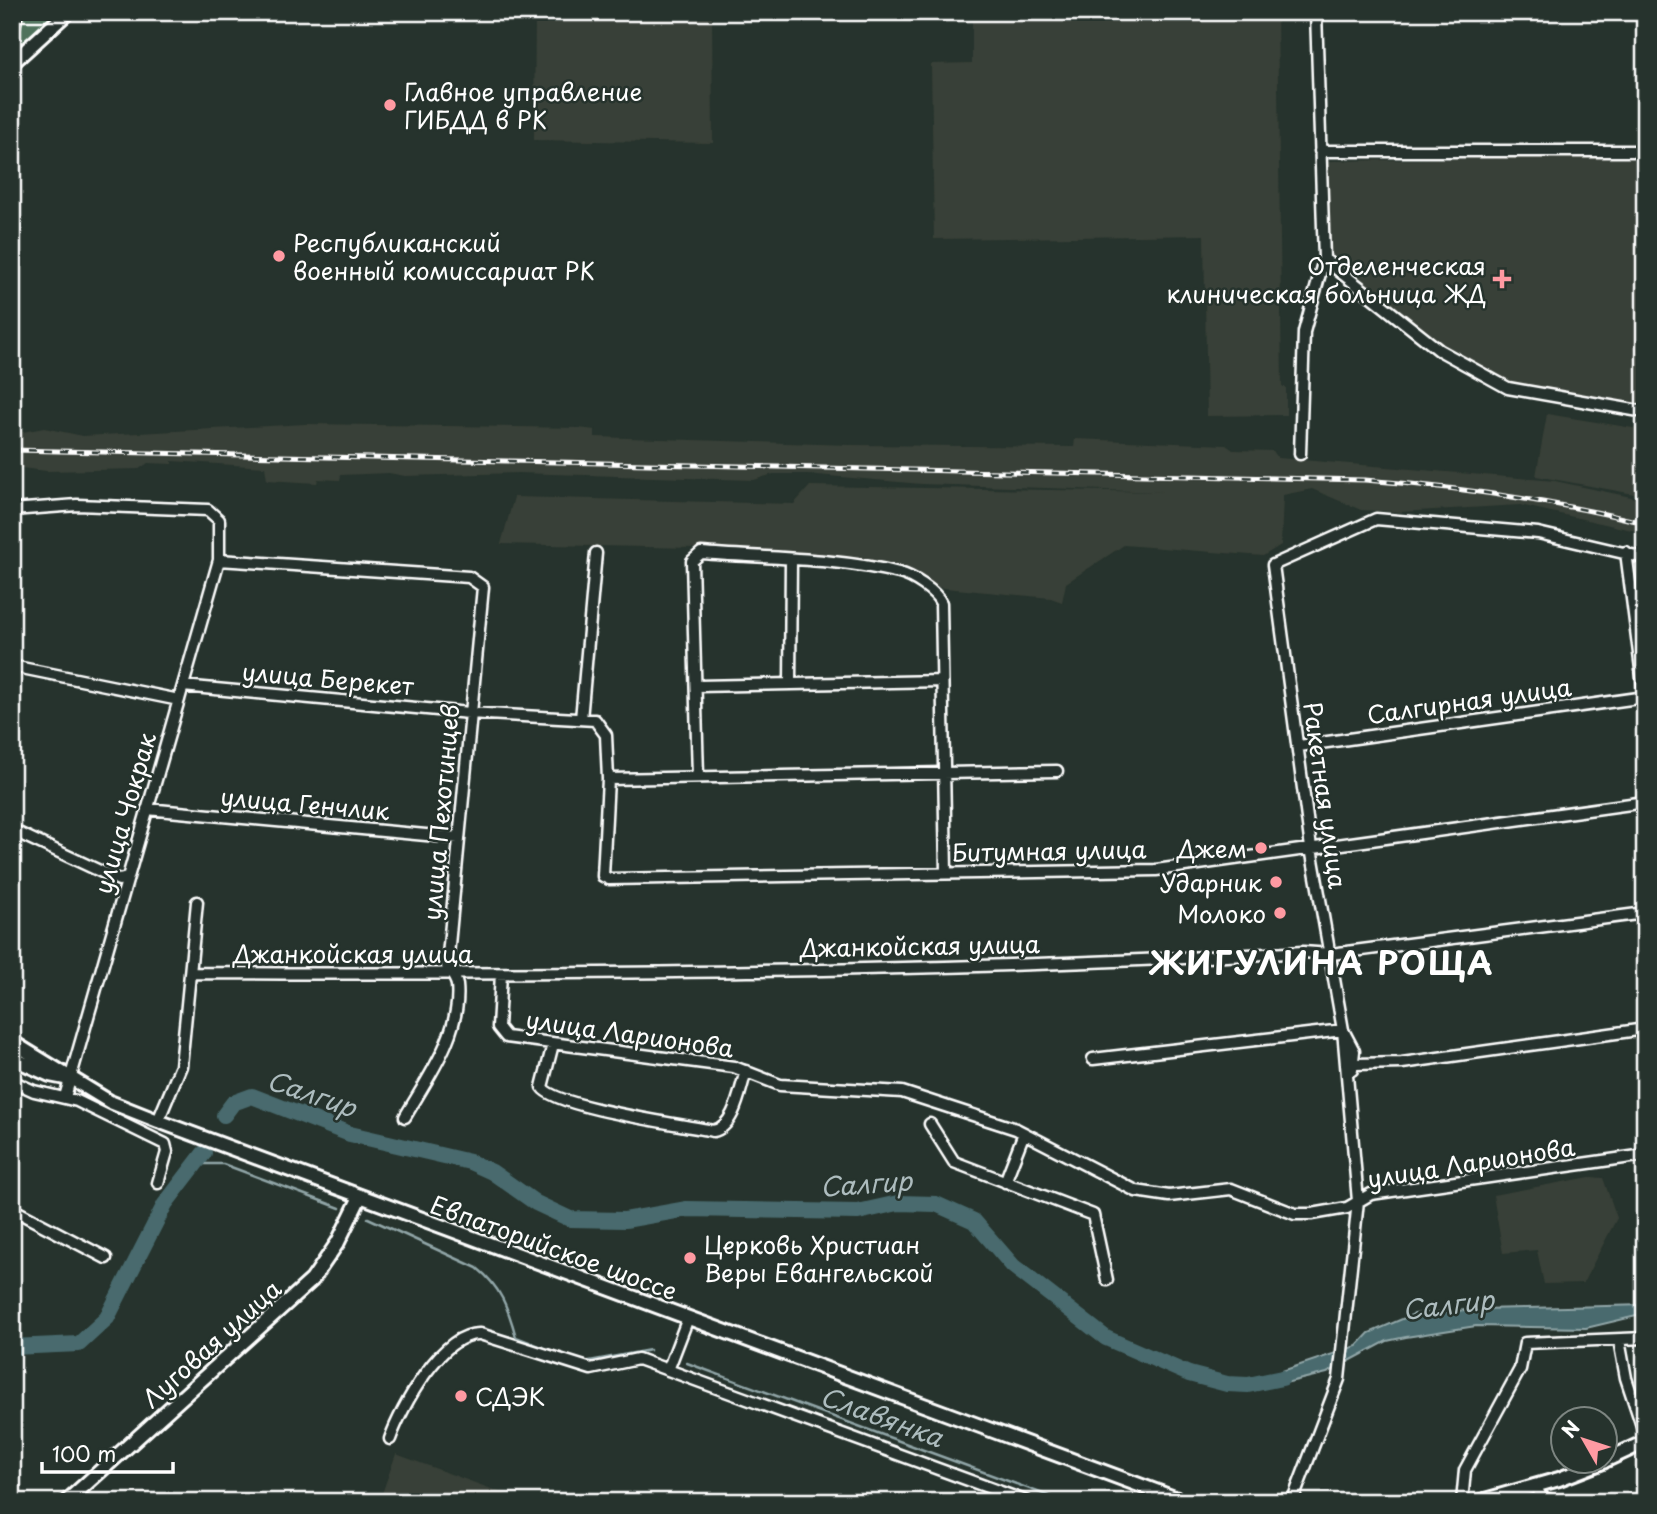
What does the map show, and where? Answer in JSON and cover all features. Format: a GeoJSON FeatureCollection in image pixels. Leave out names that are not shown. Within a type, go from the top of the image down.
{"type":"FeatureCollection","features":[{"type":"Feature","properties":{"kind":"main road"},"geometry":{"type":"LineString","coordinates":[[12,29],[16,12]]}},
{"type":"Feature","properties":{"kind":"main road"},"geometry":{"type":"LineString","coordinates":[[12,63],[68,12]]}},
{"type":"Feature","properties":{"kind":"main road","name":"Евпаторийское шоссе"},"geometry":{"type":"LineString","coordinates":[[12,1042],[110,1102],[158,1121],[1185,1502]]}},
{"type":"Feature","properties":{"kind":"main road","name":"Евпаторийское шоссе"},"geometry":{"type":"LineString","coordinates":[[12,1058],[50,1075],[70,1079]]}},
{"type":"Feature","properties":{"kind":"main road","name":"Луговая улица"},"geometry":{"type":"LineString","coordinates":[[66,1502],[312,1280],[338,1242],[360,1197]]}},
{"type":"Feature","properties":{"kind":"main road"},"geometry":{"type":"LineString","coordinates":[[1618,1455],[1645,1442]]}},
{"type":"Feature","properties":{"kind":"main road"},"geometry":{"type":"LineString","coordinates":[[1478,1502],[1561,1476]]}},
{"type":"Feature","properties":{"kind":"street"},"geometry":{"type":"LineString","coordinates":[[1300,454],[1304,332],[1324,259],[1316,12]]}},
{"type":"Feature","properties":{"kind":"street"},"geometry":{"type":"LineString","coordinates":[[1320,151],[1645,150]]}},
{"type":"Feature","properties":{"kind":"street"},"geometry":{"type":"LineString","coordinates":[[1324,259],[1439,350],[1508,388],[1645,412]]}},
{"type":"Feature","properties":{"kind":"street","name":"улица Чокрак"},"geometry":{"type":"LineString","coordinates":[[12,510],[77,505],[208,510],[219,520],[219,560],[65,1097]]}},
{"type":"Feature","properties":{"kind":"street","name":"Ракетная улица"},"geometry":{"type":"LineString","coordinates":[[1292,1502],[1339,1379],[1358,1201],[1343,1030],[1311,848],[1273,565],[1376,519],[1538,533],[1626,552]]}},
{"type":"Feature","properties":{"kind":"street"},"geometry":{"type":"LineString","coordinates":[[1645,558],[1626,552],[1645,698]]}},
{"type":"Feature","properties":{"kind":"street"},"geometry":{"type":"LineString","coordinates":[[581,719],[596,553]]}},
{"type":"Feature","properties":{"kind":"street"},"geometry":{"type":"LineString","coordinates":[[698,776],[693,558],[701,553],[791,559],[902,574],[935,594],[941,603],[947,872]]}},
{"type":"Feature","properties":{"kind":"street"},"geometry":{"type":"LineString","coordinates":[[790,684],[791,559]]}},
{"type":"Feature","properties":{"kind":"street","name":"улица Пехотинцев"},"geometry":{"type":"LineString","coordinates":[[219,560],[469,577],[479,583],[485,593],[469,713],[447,966],[457,984],[453,1020],[447,1042],[405,1117]]}},
{"type":"Feature","properties":{"kind":"street"},"geometry":{"type":"LineString","coordinates":[[12,666],[178,700]]}},
{"type":"Feature","properties":{"kind":"street"},"geometry":{"type":"LineString","coordinates":[[698,686],[942,681]]}},
{"type":"Feature","properties":{"kind":"street","name":"улица Берекет"},"geometry":{"type":"LineString","coordinates":[[183,685],[469,713],[595,720],[600,724]]}},
{"type":"Feature","properties":{"kind":"street","name":"Салгирная улица"},"geometry":{"type":"LineString","coordinates":[[1299,746],[1645,698]]}},
{"type":"Feature","properties":{"kind":"street","name":"Битумная улица"},"geometry":{"type":"LineString","coordinates":[[600,724],[606,735],[608,779],[603,876],[606,878],[1156,870],[1645,802]]}},
{"type":"Feature","properties":{"kind":"street"},"geometry":{"type":"LineString","coordinates":[[608,779],[1057,771]]}},
{"type":"Feature","properties":{"kind":"street","name":"улица Генчлик"},"geometry":{"type":"LineString","coordinates":[[147,809],[458,838]]}},
{"type":"Feature","properties":{"kind":"street"},"geometry":{"type":"LineString","coordinates":[[12,830],[119,880],[127,878]]}},
{"type":"Feature","properties":{"kind":"street"},"geometry":{"type":"LineString","coordinates":[[158,1121],[181,1066],[197,902]]}},
{"type":"Feature","properties":{"kind":"street","name":"Джанкойская улица"},"geometry":{"type":"LineString","coordinates":[[192,973],[501,974],[1124,962],[1303,952],[1331,954],[1645,913]]}},
{"type":"Feature","properties":{"kind":"street","name":"улица Ларионова"},"geometry":{"type":"LineString","coordinates":[[501,974],[500,1031],[511,1038],[734,1067],[780,1085],[902,1092],[1024,1133],[1136,1191],[1169,1196],[1231,1189],[1295,1214],[1348,1208],[1371,1194],[1645,1155]]}},
{"type":"Feature","properties":{"kind":"street"},"geometry":{"type":"LineString","coordinates":[[1354,1064],[1402,1063],[1645,1029]]}},
{"type":"Feature","properties":{"kind":"street"},"geometry":{"type":"LineString","coordinates":[[1093,1059],[1343,1030]]}},
{"type":"Feature","properties":{"kind":"street","name":"Ракетная улица"},"geometry":{"type":"LineString","coordinates":[[1343,1030],[1354,1051],[1354,1064],[1349,1077]]}},
{"type":"Feature","properties":{"kind":"street"},"geometry":{"type":"LineString","coordinates":[[553,1044],[544,1090],[549,1095],[604,1111],[713,1130],[722,1128],[729,1121],[746,1071]]}},
{"type":"Feature","properties":{"kind":"street"},"geometry":{"type":"LineString","coordinates":[[12,1081],[34,1091],[65,1097],[164,1144],[167,1152],[158,1183]]}},
{"type":"Feature","properties":{"kind":"street"},"geometry":{"type":"LineString","coordinates":[[930,1124],[954,1162],[1093,1215],[1107,1280]]}},
{"type":"Feature","properties":{"kind":"street"},"geometry":{"type":"LineString","coordinates":[[1005,1182],[1024,1133]]}},
{"type":"Feature","properties":{"kind":"street"},"geometry":{"type":"LineString","coordinates":[[12,1209],[106,1258]]}},
{"type":"Feature","properties":{"kind":"street"},"geometry":{"type":"LineString","coordinates":[[668,1370],[688,1318]]}},
{"type":"Feature","properties":{"kind":"street"},"geometry":{"type":"LineString","coordinates":[[390,1439],[400,1413],[450,1346],[468,1334],[480,1334],[591,1370],[638,1359],[1021,1500]]}},
{"type":"Feature","properties":{"kind":"street"},"geometry":{"type":"LineString","coordinates":[[1462,1502],[1465,1470],[1520,1369],[1525,1343],[1645,1338]]}},
{"type":"Feature","properties":{"kind":"street"},"geometry":{"type":"LineString","coordinates":[[1619,1340],[1626,1378],[1645,1435]]}},
{"type":"Feature","properties":{"kind":"street"},"geometry":{"type":"LineString","coordinates":[[1535,1485],[1541,1497],[1556,1502]]}},
{"type":"Feature","properties":{"kind":"shaded area"},"geometry":{"type":"Polygon","coordinates":[[[535,12],[712,12],[713,143],[534,140],[535,12]]]}},
{"type":"Feature","properties":{"kind":"shaded area"},"geometry":{"type":"Polygon","coordinates":[[[972,12],[1277,12],[1282,387],[1286,387],[1286,415],[1207,416],[1204,235],[934,239],[931,64],[972,63],[972,12]]]}},
{"type":"Feature","properties":{"kind":"shaded area","name":"Отделенческая клиническая больница ЖД"},"geometry":{"type":"Polygon","coordinates":[[[1556,157],[1645,159],[1645,408],[1509,385],[1440,343],[1330,256],[1324,161],[1556,157]]]}},
{"type":"Feature","properties":{"kind":"shaded area"},"geometry":{"type":"Polygon","coordinates":[[[1547,414],[1645,430],[1645,496],[1536,476],[1547,414]]]}},
{"type":"Feature","properties":{"kind":"shaded area"},"geometry":{"type":"Polygon","coordinates":[[[305,424],[579,428],[595,430],[595,437],[850,445],[1074,447],[1075,439],[1226,445],[1233,450],[1273,451],[1278,458],[1555,481],[1645,500],[1645,533],[1520,505],[1399,512],[1361,510],[1312,489],[1283,495],[1281,545],[1263,556],[1124,545],[1066,583],[1062,602],[1051,598],[935,587],[899,566],[744,549],[501,544],[514,497],[794,504],[810,486],[1165,492],[922,484],[806,474],[773,474],[754,480],[518,473],[405,476],[389,473],[341,475],[340,480],[318,479],[317,483],[267,480],[265,467],[172,461],[172,464],[148,463],[139,469],[47,471],[12,467],[12,434],[44,428],[83,436],[305,424]]]}},
{"type":"Feature","properties":{"kind":"shaded area"},"geometry":{"type":"Polygon","coordinates":[[[1590,1177],[1603,1178],[1617,1218],[1583,1283],[1544,1284],[1537,1250],[1503,1253],[1493,1195],[1590,1177]]]}},
{"type":"Feature","properties":{"kind":"shaded area"},"geometry":{"type":"Polygon","coordinates":[[[396,1454],[524,1501],[524,1502],[379,1502],[396,1454]]]}},
{"type":"Feature","properties":{"kind":"green space"},"geometry":{"type":"Polygon","coordinates":[[[18,12],[56,12],[12,52],[18,12]]]}},
{"type":"Feature","properties":{"kind":"water"},"geometry":{"type":"Polygon","coordinates":[[[1645,1305],[1645,1314],[1586,1328],[1476,1326],[1387,1341],[1327,1373],[1260,1389],[1267,1376],[1357,1346],[1369,1333],[1414,1314],[1480,1309],[1645,1305]]]}},
{"type":"Feature","properties":{"kind":"waterway","name":"Салгир"},"geometry":{"type":"LineString","coordinates":[[224,1115],[233,1103],[252,1096],[350,1134],[470,1162],[492,1172],[536,1203],[570,1219],[625,1220],[687,1209],[858,1212],[898,1203],[936,1204],[974,1221],[1013,1266],[1106,1338],[1189,1374],[1227,1384],[1248,1385],[1282,1378]]}},
{"type":"Feature","properties":{"kind":"waterway","name":"Салгир"},"geometry":{"type":"LineString","coordinates":[[12,1347],[79,1344],[107,1318],[165,1204],[204,1153]]}},
{"type":"Feature","properties":{"kind":"waterway","name":"Славянка"},"geometry":{"type":"LineString","coordinates":[[197,1164],[223,1164],[340,1208]]}},
{"type":"Feature","properties":{"kind":"waterway","name":"Славянка"},"geometry":{"type":"LineString","coordinates":[[368,1218],[477,1268],[503,1299],[516,1337],[565,1356]]}},
{"type":"Feature","properties":{"kind":"waterway","name":"Славянка"},"geometry":{"type":"LineString","coordinates":[[584,1362],[650,1350]]}},
{"type":"Feature","properties":{"kind":"waterway","name":"Славянка"},"geometry":{"type":"LineString","coordinates":[[687,1363],[1065,1502]]}},
{"type":"Feature","properties":{"kind":"railway"},"geometry":{"type":"LineString","coordinates":[[12,450],[1365,480],[1506,496],[1645,523]]}},
{"type":"Feature","properties":{"kind":"place","name":"Главное управление ГИБДД в РК"},"geometry":{"type":"Point","coordinates":[390,105]}},
{"type":"Feature","properties":{"kind":"place","name":"Республиканский военный комиссариат РК"},"geometry":{"type":"Point","coordinates":[279,256]}},
{"type":"Feature","properties":{"kind":"place","name":"Отделенческая клиническая больница ЖД"},"geometry":{"type":"Point","coordinates":[1502,279]}},
{"type":"Feature","properties":{"kind":"place","name":"Джем"},"geometry":{"type":"Point","coordinates":[1261,848]}},
{"type":"Feature","properties":{"kind":"place","name":"Ударник"},"geometry":{"type":"Point","coordinates":[1276,882]}},
{"type":"Feature","properties":{"kind":"place","name":"Молоко"},"geometry":{"type":"Point","coordinates":[1280,913]}},
{"type":"Feature","properties":{"kind":"place","name":"Церковь Христиан Веры Евангельской"},"geometry":{"type":"Point","coordinates":[690,1258]}},
{"type":"Feature","properties":{"kind":"place","name":"СДЭК"},"geometry":{"type":"Point","coordinates":[461,1396]}},
{"type":"Feature","properties":{"kind":"district","name":"ЖИГУЛИНА РОЩА"},"geometry":{"type":"Point","coordinates":[1322,962]}}]}
